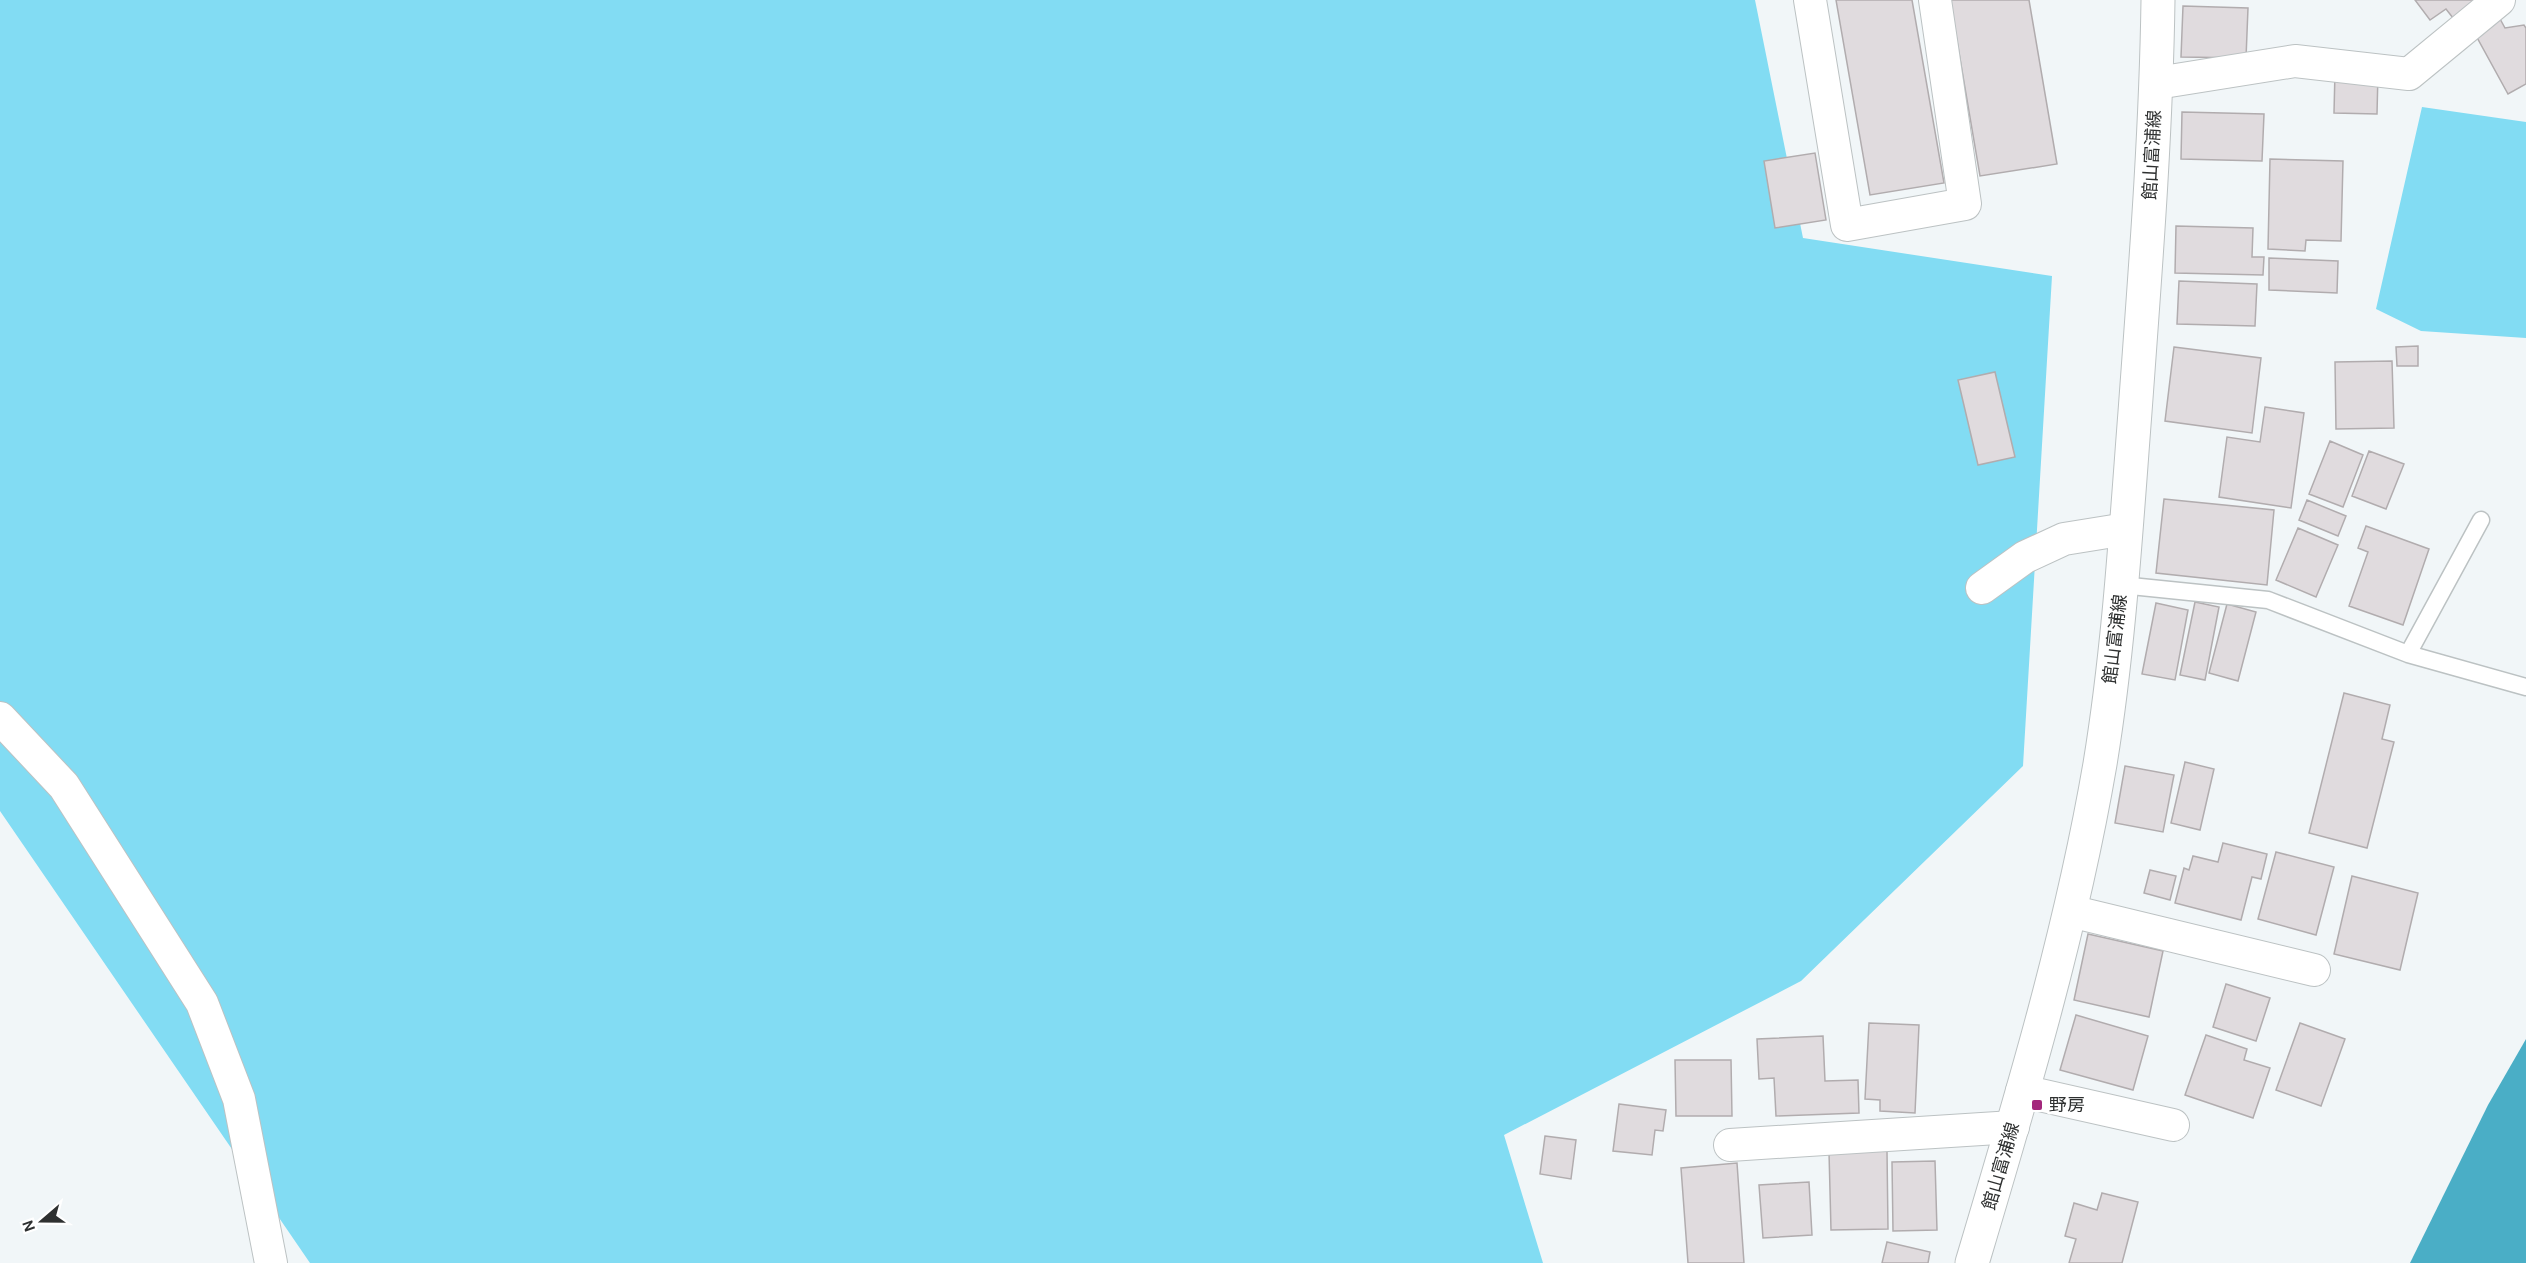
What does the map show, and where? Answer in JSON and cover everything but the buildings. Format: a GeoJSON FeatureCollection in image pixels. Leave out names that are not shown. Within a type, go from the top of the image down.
{"type":"FeatureCollection","features":[{"type":"Feature","properties":{"kind":"main road","name":"館山富浦線"},"geometry":{"type":"LineString","coordinates":[[1972,1263],[2013,1127],[2070,912],[2100,763],[2126,529],[2157,83],[2158,0]]}},
{"type":"Feature","properties":{"kind":"street"},"geometry":{"type":"LineString","coordinates":[[1810,0],[1847,225],[1965,204],[1935,0]]}},
{"type":"Feature","properties":{"kind":"street"},"geometry":{"type":"LineString","coordinates":[[2157,83],[2295,61],[2409,74],[2499,0]]}},
{"type":"Feature","properties":{"kind":"street"},"geometry":{"type":"LineString","coordinates":[[1982,588],[2025,557],[2064,539],[2126,529]]}},
{"type":"Feature","properties":{"kind":"street"},"geometry":{"type":"LineString","coordinates":[[0,718],[64,786],[202,1003],[239,1099],[271,1263]]}},
{"type":"Feature","properties":{"kind":"street"},"geometry":{"type":"LineString","coordinates":[[2070,912],[2314,970]]}},
{"type":"Feature","properties":{"kind":"street"},"geometry":{"type":"LineString","coordinates":[[2022,1091],[2173,1125]]}},
{"type":"Feature","properties":{"kind":"street"},"geometry":{"type":"LineString","coordinates":[[1730,1145],[2013,1127]]}},
{"type":"Feature","properties":{"kind":"lane"},"geometry":{"type":"LineString","coordinates":[[2408,654],[2481,520]]}},
{"type":"Feature","properties":{"kind":"lane"},"geometry":{"type":"LineString","coordinates":[[2121,585],[2268,600],[2408,654],[2526,687]]}},
{"type":"Feature","properties":{"kind":"shaded area"},"geometry":{"type":"Polygon","coordinates":[[[0,0],[1755,0],[1803,238],[2052,276],[2023,766],[1801,981],[1504,1135],[1543,1263],[310,1263],[0,811],[0,0]]]}},
{"type":"Feature","properties":{"kind":"shaded area"},"geometry":{"type":"Polygon","coordinates":[[[2422,107],[2526,122],[2526,338],[2421,331],[2376,309],[2422,107]]]}},
{"type":"Feature","properties":{"kind":"shaded area"},"geometry":{"type":"Polygon","coordinates":[[[2526,1039],[2526,1263],[2410,1263],[2488,1105],[2526,1039]]]}},
{"type":"Feature","properties":{"kind":"place","name":"野房"},"geometry":{"type":"Point","coordinates":[2037,1105]}}]}
